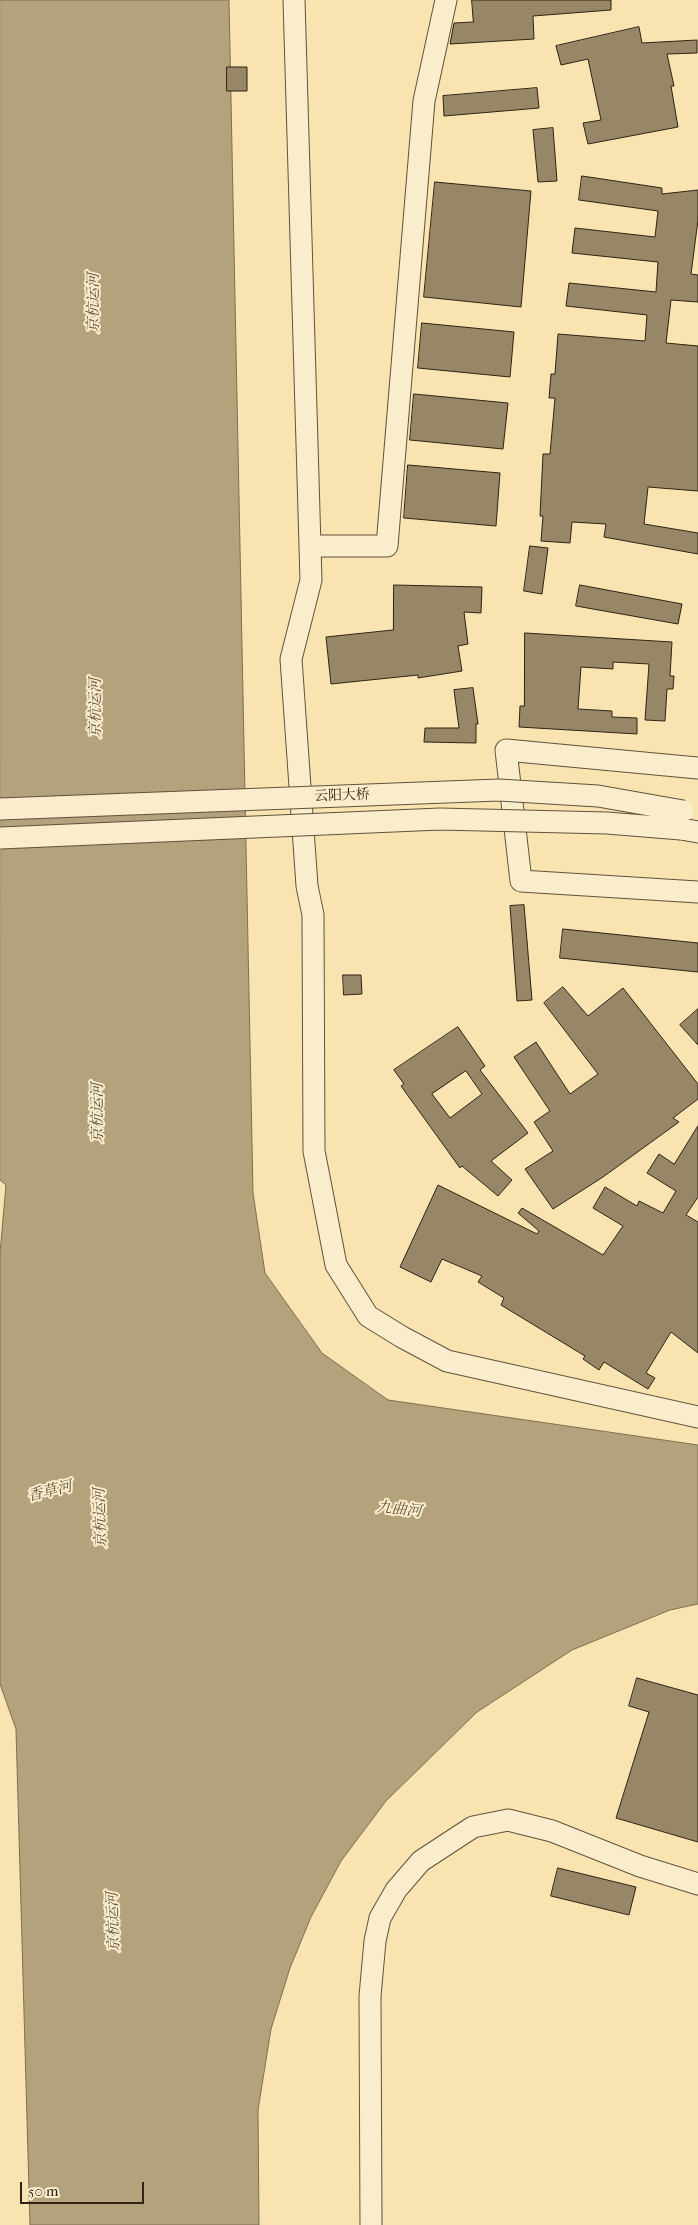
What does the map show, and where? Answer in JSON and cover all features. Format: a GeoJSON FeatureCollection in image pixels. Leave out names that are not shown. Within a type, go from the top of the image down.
{"type":"FeatureCollection","features":[{"type":"Feature","properties":{"kind":"street"},"geometry":{"type":"LineString","coordinates":[[294,0],[310,580],[291,659],[307,886],[313,915],[314,1151],[336,1265],[368,1316],[402,1337],[446,1360],[698,1417]]}},
{"type":"Feature","properties":{"kind":"street"},"geometry":{"type":"LineString","coordinates":[[310,546],[387,546],[424,101],[446,0]]}},
{"type":"Feature","properties":{"kind":"street"},"geometry":{"type":"LineString","coordinates":[[698,768],[506,750],[521,881],[698,892]]}},
{"type":"Feature","properties":{"kind":"street","name":"云阳大桥"},"geometry":{"type":"LineString","coordinates":[[0,809],[499,790],[598,796],[690,821]]}},
{"type":"Feature","properties":{"kind":"street","name":"云阳大桥"},"geometry":{"type":"LineString","coordinates":[[0,838],[440,820],[608,824],[690,821]]}},
{"type":"Feature","properties":{"kind":"street"},"geometry":{"type":"LineString","coordinates":[[371,2225],[370,1996],[375,1941],[380,1918],[396,1890],[421,1861],[473,1826],[508,1820],[552,1831],[640,1866],[698,1884]]}},
{"type":"Feature","properties":{"kind":"water"},"geometry":{"type":"Polygon","coordinates":[[[0,0],[229,0],[253,1193],[265,1273],[322,1353],[388,1400],[698,1445],[698,1604],[670,1610],[572,1650],[477,1712],[386,1801],[341,1861],[311,1917],[290,1968],[271,2029],[258,2110],[259,2225],[30,2225],[16,1729],[0,1684],[0,1253],[6,1185],[0,1180],[0,0]]]}},
{"type":"Feature","properties":{"kind":"building"},"geometry":{"type":"Polygon","coordinates":[[[472,0],[611,0],[611,10],[533,16],[534,39],[450,44],[454,23],[473,22],[472,0]]]}},
{"type":"Feature","properties":{"kind":"building"},"geometry":{"type":"Polygon","coordinates":[[[639,27],[642,43],[697,40],[697,53],[667,54],[674,86],[671,86],[678,127],[588,144],[583,123],[601,120],[588,59],[561,65],[556,46],[639,27]]]}},
{"type":"Feature","properties":{"kind":"building"},"geometry":{"type":"Polygon","coordinates":[[[227,67],[247,67],[247,91],[227,91],[227,67]]]}},
{"type":"Feature","properties":{"kind":"building"},"geometry":{"type":"Polygon","coordinates":[[[537,88],[539,108],[444,116],[443,96],[537,88]]]}},
{"type":"Feature","properties":{"kind":"building"},"geometry":{"type":"Polygon","coordinates":[[[553,128],[557,181],[538,182],[533,130],[553,128]]]}},
{"type":"Feature","properties":{"kind":"building"},"geometry":{"type":"Polygon","coordinates":[[[582,176],[662,188],[662,194],[698,190],[698,220],[691,274],[698,275],[698,302],[671,300],[666,343],[698,346],[698,491],[648,487],[644,524],[698,533],[698,554],[604,537],[606,524],[572,522],[570,543],[541,541],[543,516],[540,516],[543,454],[550,454],[555,398],[549,398],[551,374],[555,374],[558,334],[645,341],[647,315],[566,306],[569,283],[656,292],[658,262],[572,253],[575,228],[655,237],[658,211],[579,200],[582,176]]]}},
{"type":"Feature","properties":{"kind":"building"},"geometry":{"type":"Polygon","coordinates":[[[435,182],[531,191],[521,307],[424,297],[435,182]]]}},
{"type":"Feature","properties":{"kind":"building"},"geometry":{"type":"Polygon","coordinates":[[[422,323],[514,332],[510,377],[418,368],[422,323]]]}},
{"type":"Feature","properties":{"kind":"building"},"geometry":{"type":"Polygon","coordinates":[[[414,394],[508,403],[503,449],[410,440],[414,394]]]}},
{"type":"Feature","properties":{"kind":"building"},"geometry":{"type":"Polygon","coordinates":[[[408,465],[500,473],[496,526],[404,518],[408,465]]]}},
{"type":"Feature","properties":{"kind":"building"},"geometry":{"type":"Polygon","coordinates":[[[530,546],[548,548],[542,594],[524,591],[530,546]]]}},
{"type":"Feature","properties":{"kind":"building"},"geometry":{"type":"Polygon","coordinates":[[[394,585],[482,587],[481,613],[464,612],[468,644],[458,646],[462,671],[418,678],[418,675],[331,684],[326,637],[393,630],[394,585]]]}},
{"type":"Feature","properties":{"kind":"building"},"geometry":{"type":"Polygon","coordinates":[[[580,585],[682,604],[678,624],[576,606],[580,585]]]}},
{"type":"Feature","properties":{"kind":"building"},"geometry":{"type":"Polygon","coordinates":[[[525,633],[672,642],[670,676],[674,676],[673,689],[667,689],[665,721],[645,720],[649,664],[613,662],[613,669],[581,667],[578,709],[612,711],[612,717],[637,718],[637,734],[519,727],[520,706],[524,706],[525,633]]]}},
{"type":"Feature","properties":{"kind":"building"},"geometry":{"type":"Polygon","coordinates":[[[473,688],[478,724],[476,724],[476,743],[424,742],[425,728],[459,728],[454,690],[473,688]]]}},
{"type":"Feature","properties":{"kind":"building"},"geometry":{"type":"Polygon","coordinates":[[[524,905],[532,1000],[517,1001],[510,906],[524,905]]]}},
{"type":"Feature","properties":{"kind":"building"},"geometry":{"type":"Polygon","coordinates":[[[563,929],[698,943],[698,972],[560,958],[563,929]]]}},
{"type":"Feature","properties":{"kind":"building"},"geometry":{"type":"Polygon","coordinates":[[[343,975],[361,975],[362,994],[344,995],[343,975]]]}},
{"type":"Feature","properties":{"kind":"building"},"geometry":{"type":"Polygon","coordinates":[[[563,987],[588,1016],[623,988],[698,1084],[698,1099],[673,1118],[679,1122],[603,1177],[553,1209],[525,1169],[553,1151],[534,1122],[550,1111],[514,1057],[536,1042],[570,1094],[598,1074],[544,1003],[563,987]]]}},
{"type":"Feature","properties":{"kind":"building"},"geometry":{"type":"Polygon","coordinates":[[[698,1009],[698,1045],[680,1025],[698,1009]]]}},
{"type":"Feature","properties":{"kind":"building"},"geometry":{"type":"Polygon","coordinates":[[[458,1027],[485,1066],[480,1070],[528,1133],[491,1161],[512,1180],[498,1196],[462,1166],[460,1168],[401,1086],[404,1084],[394,1070],[458,1027]],[[466,1071],[432,1094],[450,1118],[482,1094],[466,1071]]]}},
{"type":"Feature","properties":{"kind":"building"},"geometry":{"type":"Polygon","coordinates":[[[698,1126],[698,1197],[686,1215],[698,1222],[698,1353],[671,1332],[646,1373],[655,1378],[648,1389],[604,1362],[599,1370],[583,1359],[585,1356],[501,1305],[504,1298],[478,1282],[482,1276],[442,1259],[431,1282],[400,1267],[438,1185],[537,1234],[539,1231],[518,1213],[522,1208],[603,1255],[623,1226],[593,1208],[605,1187],[637,1206],[639,1201],[663,1213],[676,1191],[647,1173],[659,1154],[674,1164],[698,1126]]]}},
{"type":"Feature","properties":{"kind":"building"},"geometry":{"type":"Polygon","coordinates":[[[637,1678],[698,1695],[698,1842],[616,1818],[649,1712],[629,1706],[637,1678]]]}},
{"type":"Feature","properties":{"kind":"building"},"geometry":{"type":"Polygon","coordinates":[[[558,1868],[636,1887],[629,1915],[551,1896],[558,1868]]]}},
{"type":"Feature","properties":{"kind":"water label","name":"京杭运河"},"geometry":{"type":"Point","coordinates":[94,303]}},
{"type":"Feature","properties":{"kind":"water label","name":"京杭运河"},"geometry":{"type":"Point","coordinates":[96,708]}},
{"type":"Feature","properties":{"kind":"water label","name":"京杭运河"},"geometry":{"type":"Point","coordinates":[98,1113]}},
{"type":"Feature","properties":{"kind":"water label","name":"香草河"},"geometry":{"type":"Point","coordinates":[50,1492]}},
{"type":"Feature","properties":{"kind":"water label","name":"九曲河"},"geometry":{"type":"Point","coordinates":[399,1510]}},
{"type":"Feature","properties":{"kind":"water label","name":"京杭运河"},"geometry":{"type":"Point","coordinates":[101,1518]}},
{"type":"Feature","properties":{"kind":"water label","name":"京杭运河"},"geometry":{"type":"Point","coordinates":[114,1922]}}]}
